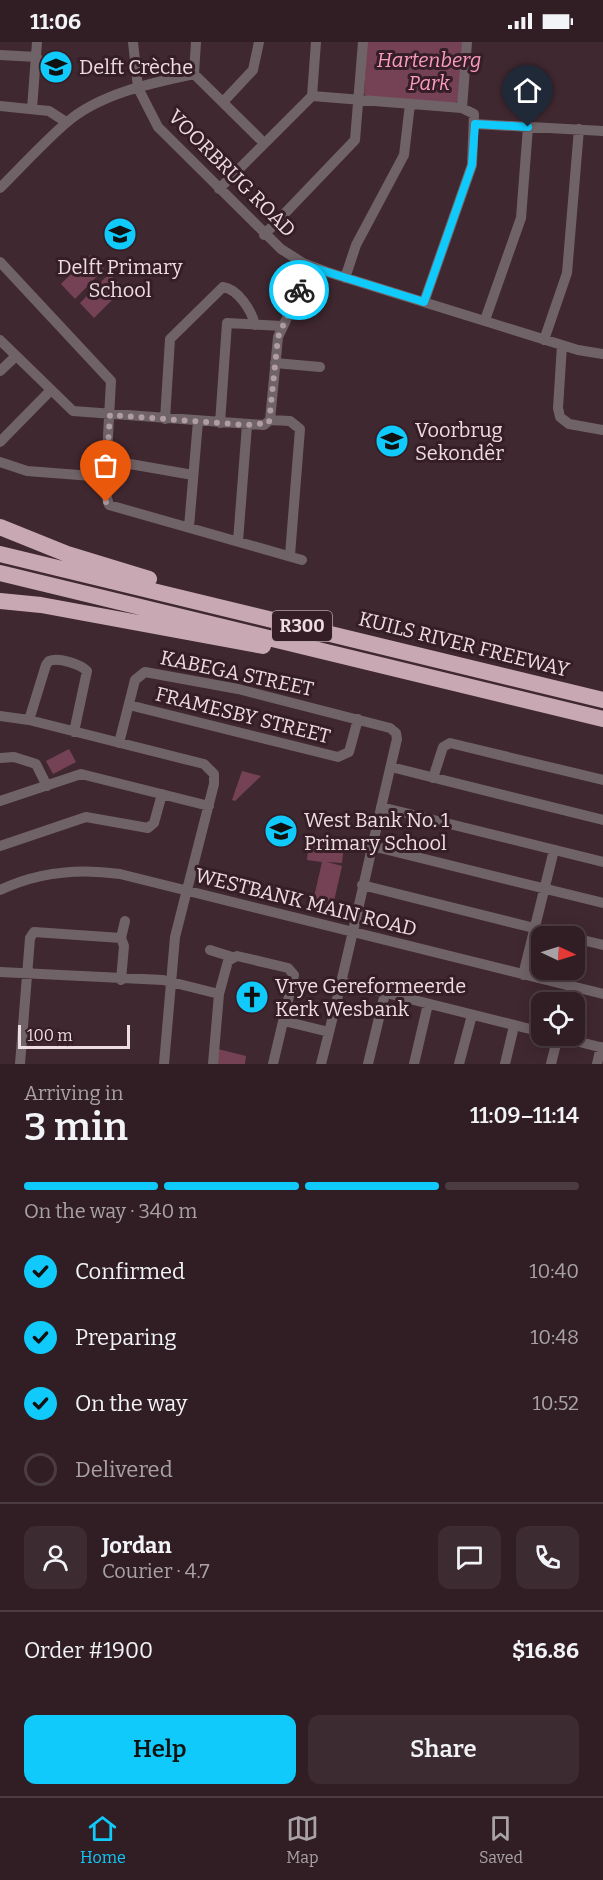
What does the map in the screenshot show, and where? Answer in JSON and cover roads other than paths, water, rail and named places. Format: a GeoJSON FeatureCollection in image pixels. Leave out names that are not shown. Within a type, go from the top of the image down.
{"type":"FeatureCollection","features":[{"type":"Feature","properties":{"kind":"highway"},"geometry":{"type":"LineString","coordinates":[[0,527],[86,560],[259,608],[302,626]]}},
{"type":"Feature","properties":{"kind":"highway","name":"KUILS RIVER FREEWAY"},"geometry":{"type":"LineString","coordinates":[[0,554],[603,700]]}},
{"type":"Feature","properties":{"kind":"highway","name":"KUILS RIVER FREEWAY"},"geometry":{"type":"LineString","coordinates":[[0,573],[603,719]]}},
{"type":"Feature","properties":{"kind":"highway"},"geometry":{"type":"LineString","coordinates":[[0,601],[41,605],[268,647],[315,649]]}},
{"type":"Feature","properties":{"kind":"street"},"geometry":{"type":"LineString","coordinates":[[32,109],[37,42]]}},
{"type":"Feature","properties":{"kind":"street","name":"VOORBRUG ROAD"},"geometry":{"type":"LineString","coordinates":[[133,42],[138,88],[151,116],[164,136],[281,249],[311,267],[544,340],[603,354]]}},
{"type":"Feature","properties":{"kind":"street"},"geometry":{"type":"LineString","coordinates":[[196,42],[194,74],[264,143]]}},
{"type":"Feature","properties":{"kind":"street"},"geometry":{"type":"LineString","coordinates":[[223,102],[253,70],[259,42]]}},
{"type":"Feature","properties":{"kind":"street"},"geometry":{"type":"LineString","coordinates":[[219,189],[312,96],[316,42]]}},
{"type":"Feature","properties":{"kind":"street"},"geometry":{"type":"LineString","coordinates":[[264,235],[353,144],[363,42]]}},
{"type":"Feature","properties":{"kind":"street"},"geometry":{"type":"LineString","coordinates":[[462,108],[467,42]]}},
{"type":"Feature","properties":{"kind":"street"},"geometry":{"type":"LineString","coordinates":[[0,55],[37,57]]}},
{"type":"Feature","properties":{"kind":"street"},"geometry":{"type":"LineString","coordinates":[[0,188],[66,122],[94,104],[138,88],[194,74]]}},
{"type":"Feature","properties":{"kind":"street"},"geometry":{"type":"LineString","coordinates":[[312,96],[462,108],[472,112],[475,124],[472,165],[424,302]]}},
{"type":"Feature","properties":{"kind":"street"},"geometry":{"type":"LineString","coordinates":[[345,278],[356,244],[404,155],[410,104]]}},
{"type":"Feature","properties":{"kind":"street"},"geometry":{"type":"LineString","coordinates":[[0,106],[53,112],[66,122]]}},
{"type":"Feature","properties":{"kind":"street"},"geometry":{"type":"LineString","coordinates":[[475,124],[603,131]]}},
{"type":"Feature","properties":{"kind":"street"},"geometry":{"type":"LineString","coordinates":[[485,321],[521,218],[528,127]]}},
{"type":"Feature","properties":{"kind":"street"},"geometry":{"type":"LineString","coordinates":[[544,340],[567,273],[579,129]]}},
{"type":"Feature","properties":{"kind":"street"},"geometry":{"type":"LineString","coordinates":[[0,262],[109,378],[113,386],[105,477],[105,495],[109,505],[302,560]]}},
{"type":"Feature","properties":{"kind":"street"},"geometry":{"type":"LineString","coordinates":[[0,340],[73,411],[264,425],[270,420],[278,337],[311,267]]}},
{"type":"Feature","properties":{"kind":"street"},"geometry":{"type":"LineString","coordinates":[[165,419],[170,339],[220,288],[225,287],[248,308],[255,324]]}},
{"type":"Feature","properties":{"kind":"street"},"geometry":{"type":"LineString","coordinates":[[220,423],[226,323],[282,326]]}},
{"type":"Feature","properties":{"kind":"street"},"geometry":{"type":"LineString","coordinates":[[562,345],[558,414],[566,423],[603,430]]}},
{"type":"Feature","properties":{"kind":"street"},"geometry":{"type":"LineString","coordinates":[[0,371],[16,356]]}},
{"type":"Feature","properties":{"kind":"street"},"geometry":{"type":"LineString","coordinates":[[275,363],[320,367]]}},
{"type":"Feature","properties":{"kind":"street"},"geometry":{"type":"LineString","coordinates":[[0,442],[50,391]]}},
{"type":"Feature","properties":{"kind":"street"},"geometry":{"type":"LineString","coordinates":[[270,420],[295,423],[300,429],[290,555]]}},
{"type":"Feature","properties":{"kind":"street"},"geometry":{"type":"LineString","coordinates":[[189,528],[198,421]]}},
{"type":"Feature","properties":{"kind":"street"},"geometry":{"type":"LineString","coordinates":[[237,541],[247,425]]}},
{"type":"Feature","properties":{"kind":"street"},"geometry":{"type":"LineString","coordinates":[[107,460],[193,475]]}},
{"type":"Feature","properties":{"kind":"street"},"geometry":{"type":"LineString","coordinates":[[0,462],[27,471],[105,477]]}},
{"type":"Feature","properties":{"kind":"street"},"geometry":{"type":"LineString","coordinates":[[29,720],[46,664],[56,659],[83,667],[87,671],[74,732]]}},
{"type":"Feature","properties":{"kind":"street","name":"KABEGA STREET"},"geometry":{"type":"LineString","coordinates":[[119,743],[138,676],[148,672],[238,689],[390,728],[396,733],[397,739],[390,767]]}},
{"type":"Feature","properties":{"kind":"street","name":"FRAMESBY STREET"},"geometry":{"type":"LineString","coordinates":[[129,705],[338,757],[349,752],[358,719]]}},
{"type":"Feature","properties":{"kind":"street"},"geometry":{"type":"LineString","coordinates":[[0,716],[29,720],[207,766],[215,780],[174,944],[164,1064]]}},
{"type":"Feature","properties":{"kind":"street"},"geometry":{"type":"LineString","coordinates":[[433,778],[443,747],[450,743],[603,780]]}},
{"type":"Feature","properties":{"kind":"street"},"geometry":{"type":"LineString","coordinates":[[0,758],[14,757],[36,764],[47,786]]}},
{"type":"Feature","properties":{"kind":"street"},"geometry":{"type":"LineString","coordinates":[[321,1064],[342,982],[390,767],[603,820]]}},
{"type":"Feature","properties":{"kind":"street"},"geometry":{"type":"LineString","coordinates":[[0,801],[83,774],[209,806]]}},
{"type":"Feature","properties":{"kind":"street"},"geometry":{"type":"LineString","coordinates":[[0,846],[86,817],[148,828],[154,823],[162,794]]}},
{"type":"Feature","properties":{"kind":"street"},"geometry":{"type":"LineString","coordinates":[[381,807],[603,862]]}},
{"type":"Feature","properties":{"kind":"street"},"geometry":{"type":"LineString","coordinates":[[372,846],[603,903]]}},
{"type":"Feature","properties":{"kind":"street"},"geometry":{"type":"LineString","coordinates":[[535,926],[554,850]]}},
{"type":"Feature","properties":{"kind":"street","name":"WESTBANK MAIN ROAD"},"geometry":{"type":"LineString","coordinates":[[0,891],[41,876],[80,871],[120,874],[603,994]]}},
{"type":"Feature","properties":{"kind":"street"},"geometry":{"type":"LineString","coordinates":[[362,885],[531,927]]}},
{"type":"Feature","properties":{"kind":"street"},"geometry":{"type":"LineString","coordinates":[[121,980],[124,946],[122,938],[125,921]]}},
{"type":"Feature","properties":{"kind":"street"},"geometry":{"type":"LineString","coordinates":[[20,1064],[30,938],[37,930],[122,938]]}},
{"type":"Feature","properties":{"kind":"street"},"geometry":{"type":"LineString","coordinates":[[523,975],[531,941]]}},
{"type":"Feature","properties":{"kind":"street"},"geometry":{"type":"LineString","coordinates":[[585,941],[603,945]]}},
{"type":"Feature","properties":{"kind":"street"},"geometry":{"type":"LineString","coordinates":[[210,950],[232,957],[288,968],[293,972],[295,981],[273,1064]]}},
{"type":"Feature","properties":{"kind":"street"},"geometry":{"type":"LineString","coordinates":[[213,1064],[219,994],[228,961],[232,957]]}},
{"type":"Feature","properties":{"kind":"street"},"geometry":{"type":"LineString","coordinates":[[0,972],[170,982],[219,994]]}},
{"type":"Feature","properties":{"kind":"street"},"geometry":{"type":"LineString","coordinates":[[342,982],[531,1030]]}},
{"type":"Feature","properties":{"kind":"street"},"geometry":{"type":"LineString","coordinates":[[368,1064],[385,993]]}},
{"type":"Feature","properties":{"kind":"street"},"geometry":{"type":"LineString","coordinates":[[414,1064],[428,1004]]}},
{"type":"Feature","properties":{"kind":"street"},"geometry":{"type":"LineString","coordinates":[[459,1064],[472,1015]]}},
{"type":"Feature","properties":{"kind":"street"},"geometry":{"type":"LineString","coordinates":[[284,1021],[329,1032]]}},
{"type":"Feature","properties":{"kind":"street"},"geometry":{"type":"LineString","coordinates":[[505,1064],[514,1026]]}},
{"type":"Feature","properties":{"kind":"street"},"geometry":{"type":"LineString","coordinates":[[585,1043],[602,1047],[597,1064]]}},
{"type":"Feature","properties":{"kind":"street"},"geometry":{"type":"LineString","coordinates":[[551,1064],[554,1046]]}},
{"type":"Feature","properties":{"kind":"place","name":"Delft Crèche"},"geometry":{"type":"Point","coordinates":[56,67]}},
{"type":"Feature","properties":{"kind":"place","name":"Delft Primary School"},"geometry":{"type":"Point","coordinates":[120,234]}},
{"type":"Feature","properties":{"kind":"place","name":"Voorbrug Sekondêr"},"geometry":{"type":"Point","coordinates":[392,441]}},
{"type":"Feature","properties":{"kind":"place","name":"West Bank No. 1 Primary School"},"geometry":{"type":"Point","coordinates":[281,831]}},
{"type":"Feature","properties":{"kind":"place","name":"Vrye Gereformeerde Kerk Wesbank"},"geometry":{"type":"Point","coordinates":[252,997]}},
{"type":"Feature","properties":{"kind":"park label","name":"Hartenberg Park"},"geometry":{"type":"Point","coordinates":[429,72]}}]}
